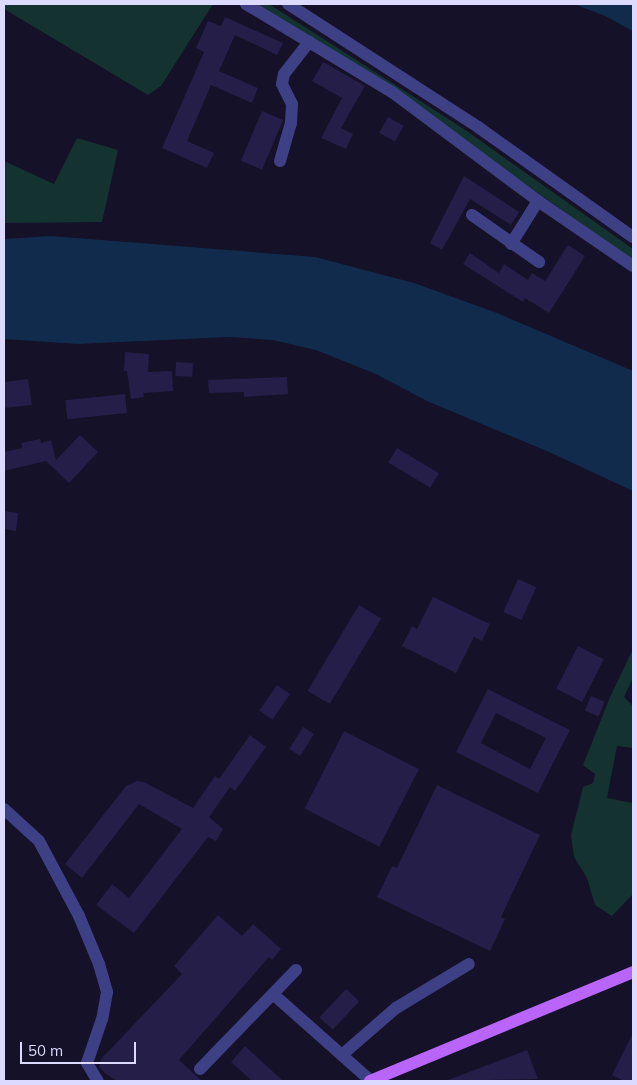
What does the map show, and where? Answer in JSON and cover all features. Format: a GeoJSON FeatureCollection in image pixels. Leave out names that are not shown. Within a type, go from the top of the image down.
{"type":"FeatureCollection","features":[{"type":"Feature","properties":{"kind":"main road"},"geometry":{"type":"LineString","coordinates":[[370,1081],[633,972]]}},
{"type":"Feature","properties":{"kind":"street"},"geometry":{"type":"LineString","coordinates":[[246,4],[392,92],[538,201],[633,266]]}},
{"type":"Feature","properties":{"kind":"street"},"geometry":{"type":"LineString","coordinates":[[288,4],[478,127],[633,237]]}},
{"type":"Feature","properties":{"kind":"street"},"geometry":{"type":"LineString","coordinates":[[280,161],[291,123],[292,104],[282,84],[284,74],[309,42]]}},
{"type":"Feature","properties":{"kind":"street"},"geometry":{"type":"LineString","coordinates":[[511,244],[538,201]]}},
{"type":"Feature","properties":{"kind":"street"},"geometry":{"type":"LineString","coordinates":[[472,215],[539,262]]}},
{"type":"Feature","properties":{"kind":"street"},"geometry":{"type":"LineString","coordinates":[[4,809],[39,841],[79,916],[99,964],[107,992],[102,1019],[87,1063],[98,1081]]}},
{"type":"Feature","properties":{"kind":"street"},"geometry":{"type":"LineString","coordinates":[[343,1054],[396,1008],[469,964]]}},
{"type":"Feature","properties":{"kind":"street"},"geometry":{"type":"LineString","coordinates":[[200,1069],[296,970]]}},
{"type":"Feature","properties":{"kind":"street"},"geometry":{"type":"LineString","coordinates":[[273,994],[329,1041],[370,1081]]}},
{"type":"Feature","properties":{"kind":"green space"},"geometry":{"type":"Polygon","coordinates":[[[4,4],[213,4],[161,86],[148,95],[4,9],[4,4]]]}},
{"type":"Feature","properties":{"kind":"green space"},"geometry":{"type":"Polygon","coordinates":[[[252,4],[269,4],[464,129],[633,249],[633,260],[408,101],[252,4]]]}},
{"type":"Feature","properties":{"kind":"green space"},"geometry":{"type":"Polygon","coordinates":[[[77,138],[118,150],[102,222],[4,223],[4,161],[54,184],[77,138]]]}},
{"type":"Feature","properties":{"kind":"green space"},"geometry":{"type":"Polygon","coordinates":[[[633,649],[633,678],[624,697],[633,706],[633,748],[617,746],[607,798],[633,803],[633,894],[612,916],[595,905],[587,878],[574,857],[571,835],[583,787],[593,783],[595,774],[583,765],[610,697],[633,649]]]}},
{"type":"Feature","properties":{"kind":"water"},"geometry":{"type":"Polygon","coordinates":[[[574,4],[633,4],[633,31],[605,16],[574,4]]]}},
{"type":"Feature","properties":{"kind":"water"},"geometry":{"type":"Polygon","coordinates":[[[51,236],[315,257],[414,283],[497,313],[633,371],[633,491],[549,452],[427,401],[376,374],[316,350],[273,340],[229,337],[77,344],[4,339],[4,239],[51,236]]]}},
{"type":"Feature","properties":{"kind":"building"},"geometry":{"type":"Polygon","coordinates":[[[225,17],[283,43],[277,55],[235,35],[219,71],[258,88],[252,103],[211,85],[187,141],[214,153],[207,168],[162,148],[204,52],[196,48],[208,21],[221,26],[225,17]]]}},
{"type":"Feature","properties":{"kind":"building"},"geometry":{"type":"Polygon","coordinates":[[[323,62],[365,86],[341,128],[353,134],[346,149],[321,138],[342,98],[312,81],[323,62]]]}},
{"type":"Feature","properties":{"kind":"building"},"geometry":{"type":"Polygon","coordinates":[[[262,111],[283,120],[262,170],[241,161],[262,111]]]}},
{"type":"Feature","properties":{"kind":"building"},"geometry":{"type":"Polygon","coordinates":[[[388,117],[404,126],[395,141],[379,133],[388,117]]]}},
{"type":"Feature","properties":{"kind":"building"},"geometry":{"type":"Polygon","coordinates":[[[464,176],[519,212],[511,225],[470,199],[442,250],[430,243],[464,176]]]}},
{"type":"Feature","properties":{"kind":"building"},"geometry":{"type":"Polygon","coordinates":[[[568,245],[585,256],[549,313],[525,298],[523,302],[463,264],[470,253],[499,273],[504,264],[528,280],[532,273],[545,281],[568,245]]]}},
{"type":"Feature","properties":{"kind":"building"},"geometry":{"type":"Polygon","coordinates":[[[125,352],[149,354],[148,372],[172,371],[173,391],[143,393],[144,397],[131,399],[127,371],[124,371],[125,352]]]}},
{"type":"Feature","properties":{"kind":"building"},"geometry":{"type":"Polygon","coordinates":[[[176,362],[193,363],[192,377],[175,376],[176,362]]]}},
{"type":"Feature","properties":{"kind":"building"},"geometry":{"type":"Polygon","coordinates":[[[287,377],[288,394],[244,397],[244,392],[209,393],[208,380],[287,377]]]}},
{"type":"Feature","properties":{"kind":"building"},"geometry":{"type":"Polygon","coordinates":[[[28,379],[32,405],[4,408],[4,382],[28,379]]]}},
{"type":"Feature","properties":{"kind":"building"},"geometry":{"type":"Polygon","coordinates":[[[125,394],[127,413],[67,419],[65,400],[125,394]]]}},
{"type":"Feature","properties":{"kind":"building"},"geometry":{"type":"Polygon","coordinates":[[[80,435],[98,452],[69,483],[46,461],[4,471],[4,452],[22,448],[21,443],[40,439],[41,443],[51,440],[56,460],[80,435]]]}},
{"type":"Feature","properties":{"kind":"building"},"geometry":{"type":"Polygon","coordinates":[[[397,448],[439,473],[430,488],[388,463],[397,448]]]}},
{"type":"Feature","properties":{"kind":"building"},"geometry":{"type":"Polygon","coordinates":[[[4,511],[18,513],[16,531],[4,529],[4,511]]]}},
{"type":"Feature","properties":{"kind":"building"},"geometry":{"type":"Polygon","coordinates":[[[518,579],[536,587],[522,620],[503,612],[518,579]]]}},
{"type":"Feature","properties":{"kind":"building"},"geometry":{"type":"Polygon","coordinates":[[[433,597],[490,624],[482,641],[474,637],[456,673],[402,646],[412,626],[417,629],[433,597]]]}},
{"type":"Feature","properties":{"kind":"building"},"geometry":{"type":"Polygon","coordinates":[[[359,605],[381,618],[330,704],[307,691],[359,605]]]}},
{"type":"Feature","properties":{"kind":"building"},"geometry":{"type":"Polygon","coordinates":[[[578,646],[604,659],[582,702],[556,689],[578,646]]]}},
{"type":"Feature","properties":{"kind":"building"},"geometry":{"type":"Polygon","coordinates":[[[277,685],[290,694],[272,720],[259,710],[277,685]]]}},
{"type":"Feature","properties":{"kind":"building"},"geometry":{"type":"Polygon","coordinates":[[[488,689],[570,730],[538,793],[456,752],[488,689]],[[496,713],[481,743],[530,769],[546,738],[496,713]]]}},
{"type":"Feature","properties":{"kind":"building"},"geometry":{"type":"Polygon","coordinates":[[[591,696],[605,702],[599,717],[585,711],[591,696]]]}},
{"type":"Feature","properties":{"kind":"building"},"geometry":{"type":"Polygon","coordinates":[[[303,727],[314,734],[300,756],[289,749],[303,727]]]}},
{"type":"Feature","properties":{"kind":"building"},"geometry":{"type":"Polygon","coordinates":[[[344,731],[419,769],[379,847],[305,809],[344,731]]]}},
{"type":"Feature","properties":{"kind":"building"},"geometry":{"type":"Polygon","coordinates":[[[250,735],[266,747],[235,791],[230,787],[209,817],[223,829],[216,841],[208,837],[134,933],[96,905],[112,884],[129,898],[182,829],[139,804],[82,878],[65,864],[126,786],[137,781],[144,782],[193,808],[215,776],[219,779],[250,735]]]}},
{"type":"Feature","properties":{"kind":"building"},"geometry":{"type":"Polygon","coordinates":[[[437,785],[540,835],[501,917],[505,919],[490,951],[377,897],[392,866],[397,868],[437,785]]]}},
{"type":"Feature","properties":{"kind":"building"},"geometry":{"type":"Polygon","coordinates":[[[218,915],[242,936],[253,924],[281,949],[272,960],[269,957],[179,1060],[202,1081],[117,1081],[106,1074],[99,1067],[101,1059],[182,974],[174,966],[218,915]]]}},
{"type":"Feature","properties":{"kind":"building"},"geometry":{"type":"Polygon","coordinates":[[[346,989],[359,1001],[333,1030],[319,1018],[346,989]]]}},
{"type":"Feature","properties":{"kind":"building"},"geometry":{"type":"Polygon","coordinates":[[[633,1033],[633,1081],[624,1081],[612,1075],[633,1033]]]}},
{"type":"Feature","properties":{"kind":"building"},"geometry":{"type":"Polygon","coordinates":[[[245,1046],[283,1081],[252,1081],[231,1062],[245,1046]]]}},
{"type":"Feature","properties":{"kind":"building"},"geometry":{"type":"Polygon","coordinates":[[[527,1050],[538,1079],[448,1081],[448,1080],[527,1050]]]}}]}
